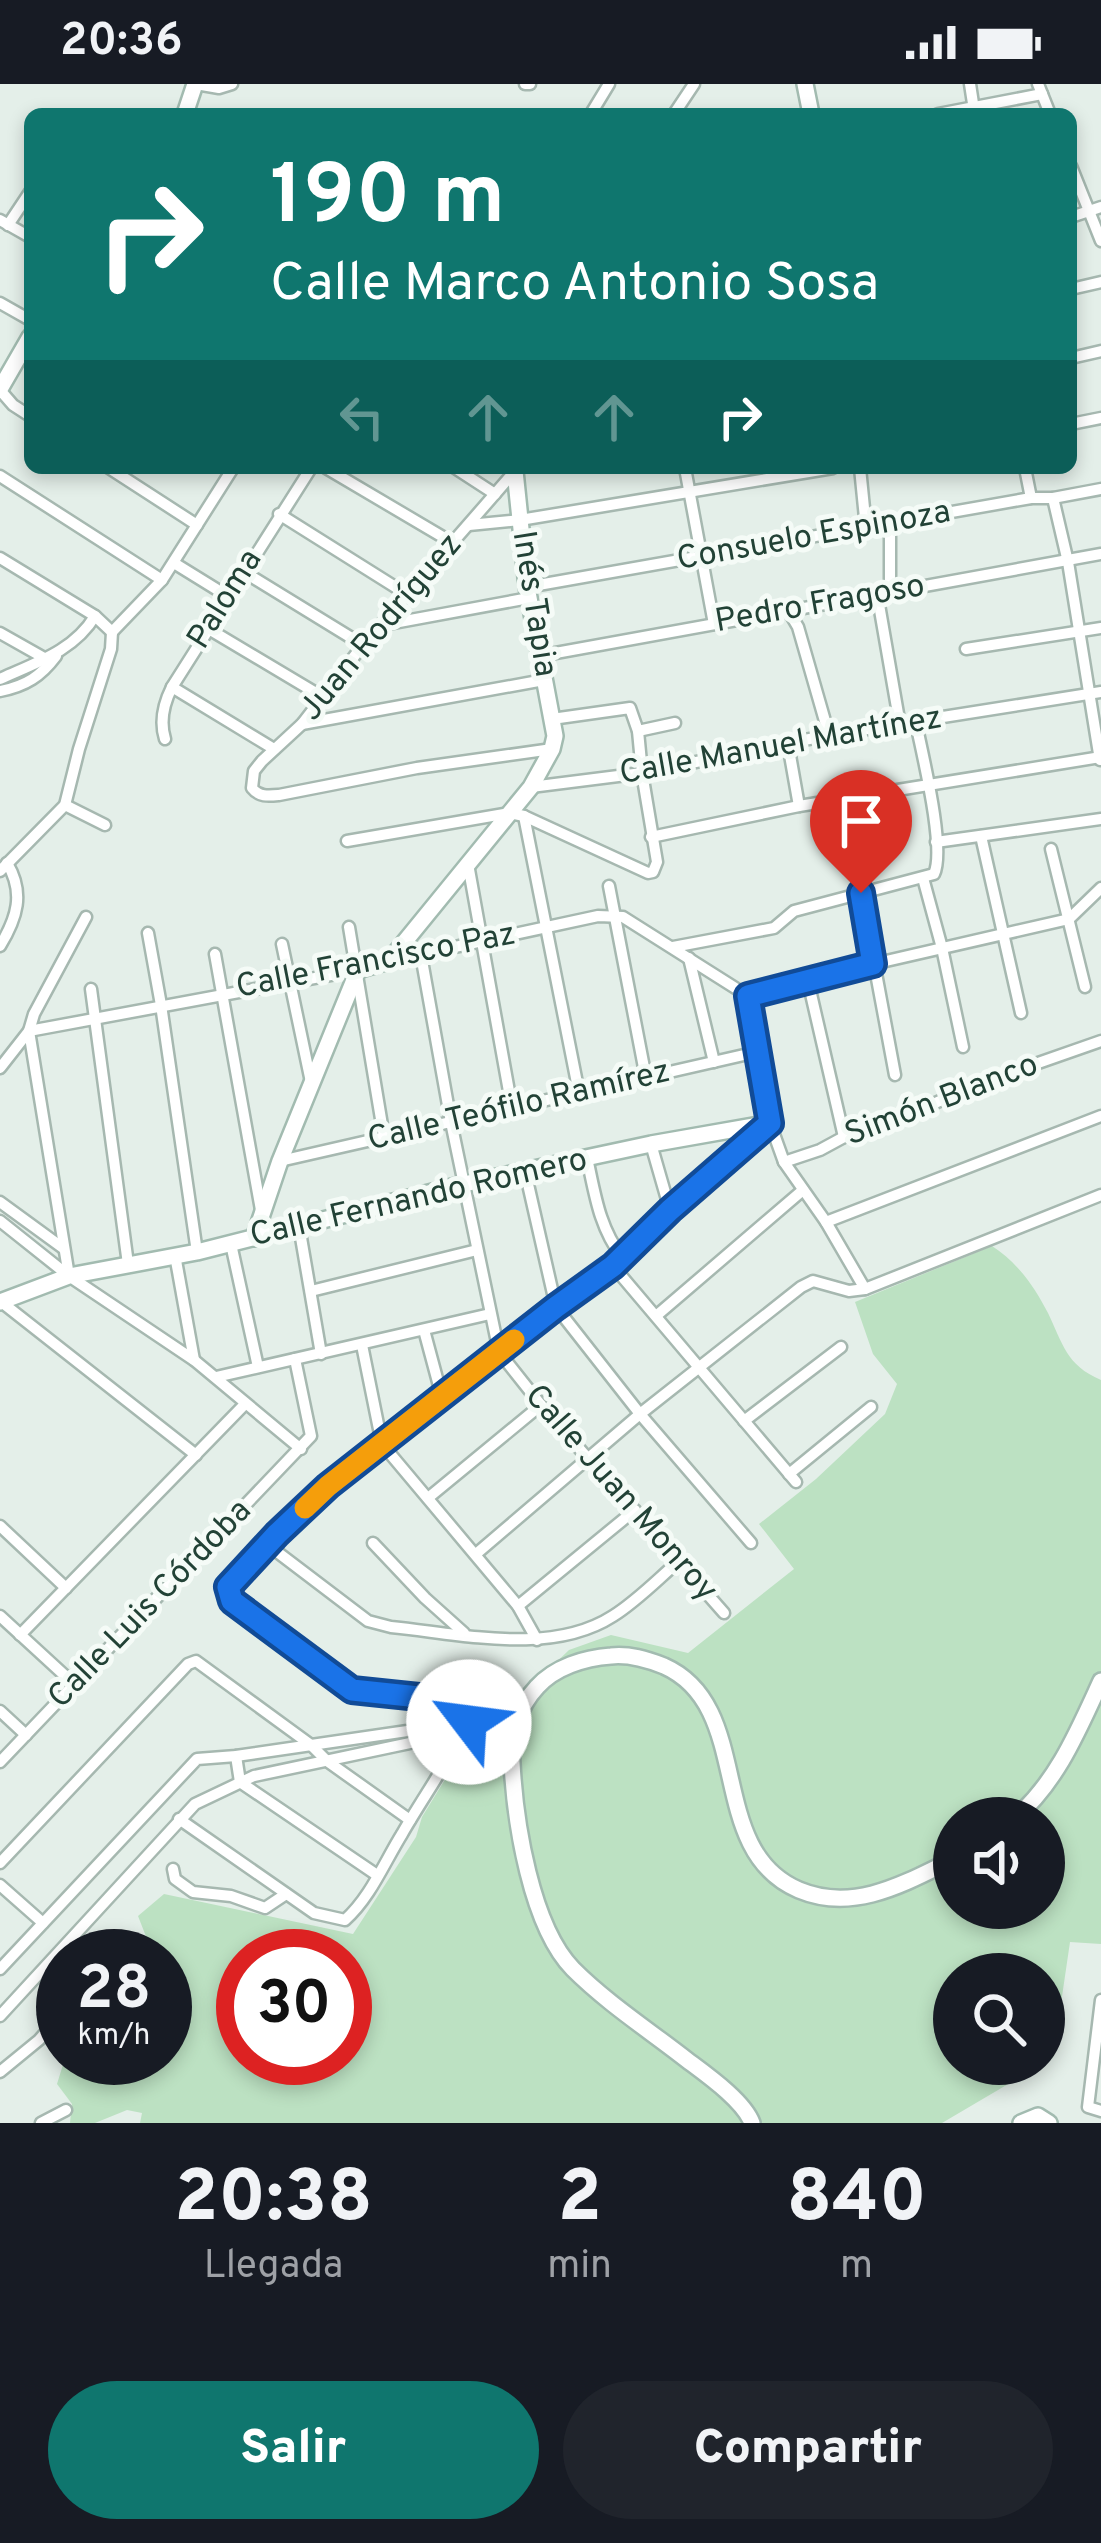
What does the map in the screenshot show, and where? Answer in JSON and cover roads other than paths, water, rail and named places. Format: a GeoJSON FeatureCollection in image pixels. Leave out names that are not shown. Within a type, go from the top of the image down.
{"type":"FeatureCollection","features":[{"type":"Feature","properties":{"kind":"street"},"geometry":{"type":"LineString","coordinates":[[195,84],[226,86]]}},
{"type":"Feature","properties":{"kind":"street"},"geometry":{"type":"LineString","coordinates":[[983,108],[1040,89]]}},
{"type":"Feature","properties":{"kind":"street"},"geometry":{"type":"LineString","coordinates":[[1077,177],[1095,210],[1101,241]]}},
{"type":"Feature","properties":{"kind":"street"},"geometry":{"type":"LineString","coordinates":[[4,223],[24,199]]}},
{"type":"Feature","properties":{"kind":"street"},"geometry":{"type":"LineString","coordinates":[[24,350],[0,390],[24,412]]}},
{"type":"Feature","properties":{"kind":"street"},"geometry":{"type":"LineString","coordinates":[[118,474],[197,525]]}},
{"type":"Feature","properties":{"kind":"street"},"geometry":{"type":"LineString","coordinates":[[0,946],[18,904],[18,888],[3,867],[64,805],[112,632],[162,580],[229,474]]}},
{"type":"Feature","properties":{"kind":"street","name":"Paloma"},"geometry":{"type":"LineString","coordinates":[[165,739],[161,727],[172,687],[307,474]]}},
{"type":"Feature","properties":{"kind":"street"},"geometry":{"type":"LineString","coordinates":[[336,474],[453,543]]}},
{"type":"Feature","properties":{"kind":"street"},"geometry":{"type":"LineString","coordinates":[[464,474],[495,494]]}},
{"type":"Feature","properties":{"kind":"street","name":"Juan Rodríguez"},"geometry":{"type":"LineString","coordinates":[[512,474],[363,645],[302,724],[254,771],[252,788],[265,796],[279,795],[417,768],[553,734]]}},
{"type":"Feature","properties":{"kind":"street","name":"Inés Tapia"},"geometry":{"type":"LineString","coordinates":[[516,474],[528,592],[553,734]]}},
{"type":"Feature","properties":{"kind":"street"},"geometry":{"type":"LineString","coordinates":[[686,474],[715,624]]}},
{"type":"Feature","properties":{"kind":"street"},"geometry":{"type":"LineString","coordinates":[[469,525],[796,474]]}},
{"type":"Feature","properties":{"kind":"street"},"geometry":{"type":"LineString","coordinates":[[861,474],[866,528]]}},
{"type":"Feature","properties":{"kind":"street"},"geometry":{"type":"LineString","coordinates":[[1026,474],[1031,499]]}},
{"type":"Feature","properties":{"kind":"street"},"geometry":{"type":"LineString","coordinates":[[0,476],[162,580]]}},
{"type":"Feature","properties":{"kind":"street","name":"Consuelo Espinoza"},"geometry":{"type":"LineString","coordinates":[[383,625],[701,556],[1101,489]]}},
{"type":"Feature","properties":{"kind":"street"},"geometry":{"type":"LineString","coordinates":[[651,837],[800,806],[1101,759],[1095,693],[1078,632],[1053,498]]}},
{"type":"Feature","properties":{"kind":"street"},"geometry":{"type":"LineString","coordinates":[[279,514],[408,595]]}},
{"type":"Feature","properties":{"kind":"street"},"geometry":{"type":"LineString","coordinates":[[890,524],[884,592],[900,725]]}},
{"type":"Feature","properties":{"kind":"street","name":"Pedro Fragoso"},"geometry":{"type":"LineString","coordinates":[[538,656],[1101,554]]}},
{"type":"Feature","properties":{"kind":"street"},"geometry":{"type":"LineString","coordinates":[[0,558],[112,632]]}},
{"type":"Feature","properties":{"kind":"street"},"geometry":{"type":"LineString","coordinates":[[174,563],[229,597]]}},
{"type":"Feature","properties":{"kind":"street"},"geometry":{"type":"LineString","coordinates":[[244,572],[363,645]]}},
{"type":"Feature","properties":{"kind":"street"},"geometry":{"type":"LineString","coordinates":[[788,610],[798,627],[830,735]]}},
{"type":"Feature","properties":{"kind":"street"},"geometry":{"type":"LineString","coordinates":[[0,680],[58,653],[87,629],[94,616]]}},
{"type":"Feature","properties":{"kind":"street"},"geometry":{"type":"LineString","coordinates":[[207,628],[321,696]]}},
{"type":"Feature","properties":{"kind":"street"},"geometry":{"type":"LineString","coordinates":[[966,649],[1101,628]]}},
{"type":"Feature","properties":{"kind":"street"},"geometry":{"type":"LineString","coordinates":[[0,633],[46,659]]}},
{"type":"Feature","properties":{"kind":"street"},"geometry":{"type":"LineString","coordinates":[[0,691],[42,675],[58,653]]}},
{"type":"Feature","properties":{"kind":"street"},"geometry":{"type":"LineString","coordinates":[[302,724],[544,680]]}},
{"type":"Feature","properties":{"kind":"street"},"geometry":{"type":"LineString","coordinates":[[172,687],[274,749]]}},
{"type":"Feature","properties":{"kind":"street","name":"Calle Manuel Martínez"},"geometry":{"type":"LineString","coordinates":[[531,787],[642,773],[830,735],[1095,693]]}},
{"type":"Feature","properties":{"kind":"street"},"geometry":{"type":"LineString","coordinates":[[347,841],[517,814],[647,873],[656,868],[638,731],[629,708],[553,734],[517,814],[468,864],[389,961]]}},
{"type":"Feature","properties":{"kind":"street"},"geometry":{"type":"LineString","coordinates":[[673,947],[774,928],[794,911],[934,874],[936,842],[916,723]]}},
{"type":"Feature","properties":{"kind":"street"},"geometry":{"type":"LineString","coordinates":[[638,731],[675,724]]}},
{"type":"Feature","properties":{"kind":"street"},"geometry":{"type":"LineString","coordinates":[[788,744],[800,806]]}},
{"type":"Feature","properties":{"kind":"street"},"geometry":{"type":"LineString","coordinates":[[64,805],[105,825]]}},
{"type":"Feature","properties":{"kind":"street"},"geometry":{"type":"LineString","coordinates":[[517,814],[548,928],[578,1093]]}},
{"type":"Feature","properties":{"kind":"street"},"geometry":{"type":"LineString","coordinates":[[936,842],[1101,819]]}},
{"type":"Feature","properties":{"kind":"street"},"geometry":{"type":"LineString","coordinates":[[981,836],[1022,1013]]}},
{"type":"Feature","properties":{"kind":"street"},"geometry":{"type":"LineString","coordinates":[[1051,849],[1085,987]]}},
{"type":"Feature","properties":{"kind":"street"},"geometry":{"type":"LineString","coordinates":[[468,864],[512,1108]]}},
{"type":"Feature","properties":{"kind":"street"},"geometry":{"type":"LineString","coordinates":[[923,878],[963,1047]]}},
{"type":"Feature","properties":{"kind":"street"},"geometry":{"type":"LineString","coordinates":[[609,886],[646,1078]]}},
{"type":"Feature","properties":{"kind":"street"},"geometry":{"type":"LineString","coordinates":[[614,915],[748,996],[1069,919],[1101,888]]}},
{"type":"Feature","properties":{"kind":"street"},"geometry":{"type":"LineString","coordinates":[[861,893],[896,1075]]}},
{"type":"Feature","properties":{"kind":"street","name":"Calle Francisco Paz"},"geometry":{"type":"LineString","coordinates":[[29,1031],[358,970],[614,915]]}},
{"type":"Feature","properties":{"kind":"street"},"geometry":{"type":"LineString","coordinates":[[0,1068],[29,1031],[86,917]]}},
{"type":"Feature","properties":{"kind":"street"},"geometry":{"type":"LineString","coordinates":[[349,927],[384,1137]]}},
{"type":"Feature","properties":{"kind":"street"},"geometry":{"type":"LineString","coordinates":[[148,933],[197,1252]]}},
{"type":"Feature","properties":{"kind":"street"},"geometry":{"type":"LineString","coordinates":[[282,944],[312,1087]]}},
{"type":"Feature","properties":{"kind":"street"},"geometry":{"type":"LineString","coordinates":[[215,954],[262,1213]]}},
{"type":"Feature","properties":{"kind":"street","name":"Calle Juan Monroy"},"geometry":{"type":"LineString","coordinates":[[421,955],[499,1352],[724,1613]]}},
{"type":"Feature","properties":{"kind":"street"},"geometry":{"type":"LineString","coordinates":[[689,958],[714,1062]]}},
{"type":"Feature","properties":{"kind":"street"},"geometry":{"type":"LineString","coordinates":[[254,1238],[280,1161],[358,970]]}},
{"type":"Feature","properties":{"kind":"street"},"geometry":{"type":"LineString","coordinates":[[808,981],[844,1137]]}},
{"type":"Feature","properties":{"kind":"street"},"geometry":{"type":"LineString","coordinates":[[91,989],[128,1264]]}},
{"type":"Feature","properties":{"kind":"street"},"geometry":{"type":"LineString","coordinates":[[748,996],[770,1123],[784,1162],[865,1289]]}},
{"type":"Feature","properties":{"kind":"street"},"geometry":{"type":"LineString","coordinates":[[29,1031],[69,1276]]}},
{"type":"Feature","properties":{"kind":"street","name":"Simón Blanco"},"geometry":{"type":"LineString","coordinates":[[784,1162],[975,1085],[1101,1041]]}},
{"type":"Feature","properties":{"kind":"street","name":"Calle Teófilo Ramírez"},"geometry":{"type":"LineString","coordinates":[[280,1161],[757,1052]]}},
{"type":"Feature","properties":{"kind":"street"},"geometry":{"type":"LineString","coordinates":[[826,1222],[1101,1116]]}},
{"type":"Feature","properties":{"kind":"street"},"geometry":{"type":"LineString","coordinates":[[179,1819],[314,1913],[345,1921],[359,1908],[454,1752],[467,1721],[465,1704],[352,1690],[229,1597],[228,1587],[328,1486],[618,1262],[770,1123]]}},
{"type":"Feature","properties":{"kind":"street","name":"Calle Fernando Romero"},"geometry":{"type":"LineString","coordinates":[[0,1301],[69,1276],[197,1252],[464,1184],[770,1123]]}},
{"type":"Feature","properties":{"kind":"street"},"geometry":{"type":"LineString","coordinates":[[651,1144],[670,1210]]}},
{"type":"Feature","properties":{"kind":"street"},"geometry":{"type":"LineString","coordinates":[[587,1158],[602,1224],[618,1262],[656,1316],[792,1478],[871,1407]]}},
{"type":"Feature","properties":{"kind":"street"},"geometry":{"type":"LineString","coordinates":[[525,1171],[556,1307],[640,1414],[752,1543]]}},
{"type":"Feature","properties":{"kind":"street"},"geometry":{"type":"LineString","coordinates":[[656,1316],[803,1190]]}},
{"type":"Feature","properties":{"kind":"street"},"geometry":{"type":"LineString","coordinates":[[476,1554],[640,1414],[801,1287],[813,1281],[849,1291],[865,1289],[1101,1195]]}},
{"type":"Feature","properties":{"kind":"street"},"geometry":{"type":"LineString","coordinates":[[0,1202],[63,1248]]}},
{"type":"Feature","properties":{"kind":"street"},"geometry":{"type":"LineString","coordinates":[[0,1221],[69,1276],[217,1377],[301,1449],[311,1436],[295,1359]]}},
{"type":"Feature","properties":{"kind":"street"},"geometry":{"type":"LineString","coordinates":[[299,1226],[321,1354]]}},
{"type":"Feature","properties":{"kind":"street"},"geometry":{"type":"LineString","coordinates":[[231,1244],[258,1366]]}},
{"type":"Feature","properties":{"kind":"street"},"geometry":{"type":"LineString","coordinates":[[311,1291],[477,1250]]}},
{"type":"Feature","properties":{"kind":"street"},"geometry":{"type":"LineString","coordinates":[[175,1255],[194,1360]]}},
{"type":"Feature","properties":{"kind":"street"},"geometry":{"type":"LineString","coordinates":[[0,1301],[196,1455]]}},
{"type":"Feature","properties":{"kind":"street"},"geometry":{"type":"LineString","coordinates":[[217,1377],[490,1314]]}},
{"type":"Feature","properties":{"kind":"street"},"geometry":{"type":"LineString","coordinates":[[424,1330],[442,1396]]}},
{"type":"Feature","properties":{"kind":"street"},"geometry":{"type":"LineString","coordinates":[[362,1345],[382,1444],[518,1606],[537,1640]]}},
{"type":"Feature","properties":{"kind":"street"},"geometry":{"type":"LineString","coordinates":[[743,1420],[842,1347]]}},
{"type":"Feature","properties":{"kind":"street"},"geometry":{"type":"LineString","coordinates":[[20,1635],[245,1404]]}},
{"type":"Feature","properties":{"kind":"street"},"geometry":{"type":"LineString","coordinates":[[428,1498],[541,1405]]}},
{"type":"Feature","properties":{"kind":"street","name":"Calle Luis Córdoba"},"geometry":{"type":"LineString","coordinates":[[0,1762],[301,1449]]}},
{"type":"Feature","properties":{"kind":"street"},"geometry":{"type":"LineString","coordinates":[[518,1606],[635,1510]]}},
{"type":"Feature","properties":{"kind":"street"},"geometry":{"type":"LineString","coordinates":[[0,1526],[66,1588]]}},
{"type":"Feature","properties":{"kind":"street"},"geometry":{"type":"LineString","coordinates":[[373,1543],[465,1634]]}},
{"type":"Feature","properties":{"kind":"street"},"geometry":{"type":"LineString","coordinates":[[268,1545],[368,1621],[537,1640],[573,1635],[612,1617],[679,1561]]}},
{"type":"Feature","properties":{"kind":"street"},"geometry":{"type":"LineString","coordinates":[[0,1616],[74,1684]]}},
{"type":"Feature","properties":{"kind":"street"},"geometry":{"type":"LineString","coordinates":[[752,2123],[710,2077],[571,1966],[542,1921],[525,1861],[512,1760],[520,1710],[538,1686],[563,1667],[595,1657],[650,1660],[676,1672],[709,1708],[722,1741],[735,1805],[752,1847],[770,1872],[799,1890],[837,1899],[874,1895],[933,1868]]}},
{"type":"Feature","properties":{"kind":"street"},"geometry":{"type":"LineString","coordinates":[[0,1863],[196,1660],[410,1820]]}},
{"type":"Feature","properties":{"kind":"street"},"geometry":{"type":"LineString","coordinates":[[1035,1797],[1073,1741],[1101,1681]]}},
{"type":"Feature","properties":{"kind":"street"},"geometry":{"type":"LineString","coordinates":[[0,1712],[26,1735]]}},
{"type":"Feature","properties":{"kind":"street"},"geometry":{"type":"LineString","coordinates":[[0,1969],[192,1762],[467,1721]]}},
{"type":"Feature","properties":{"kind":"street"},"geometry":{"type":"LineString","coordinates":[[0,2016],[195,1804],[254,1776],[327,1761],[467,1721]]}},
{"type":"Feature","properties":{"kind":"street"},"geometry":{"type":"LineString","coordinates":[[236,1756],[240,1782],[377,1875]]}},
{"type":"Feature","properties":{"kind":"street"},"geometry":{"type":"LineString","coordinates":[[173,1869],[175,1879],[193,1892],[231,1896],[266,1908],[286,1894]]}},
{"type":"Feature","properties":{"kind":"street"},"geometry":{"type":"LineString","coordinates":[[0,1885],[43,1923]]}},
{"type":"Feature","properties":{"kind":"street"},"geometry":{"type":"LineString","coordinates":[[1101,2000],[1088,2107],[1101,2111]]}},
{"type":"Feature","properties":{"kind":"street"},"geometry":{"type":"LineString","coordinates":[[0,2072],[36,2042]]}},
{"type":"Feature","properties":{"kind":"street"},"geometry":{"type":"LineString","coordinates":[[41,2123],[66,2110]]}},
{"type":"Feature","properties":{"kind":"street"},"geometry":{"type":"LineString","coordinates":[[1021,2123],[1038,2116],[1049,2123]]}}]}
